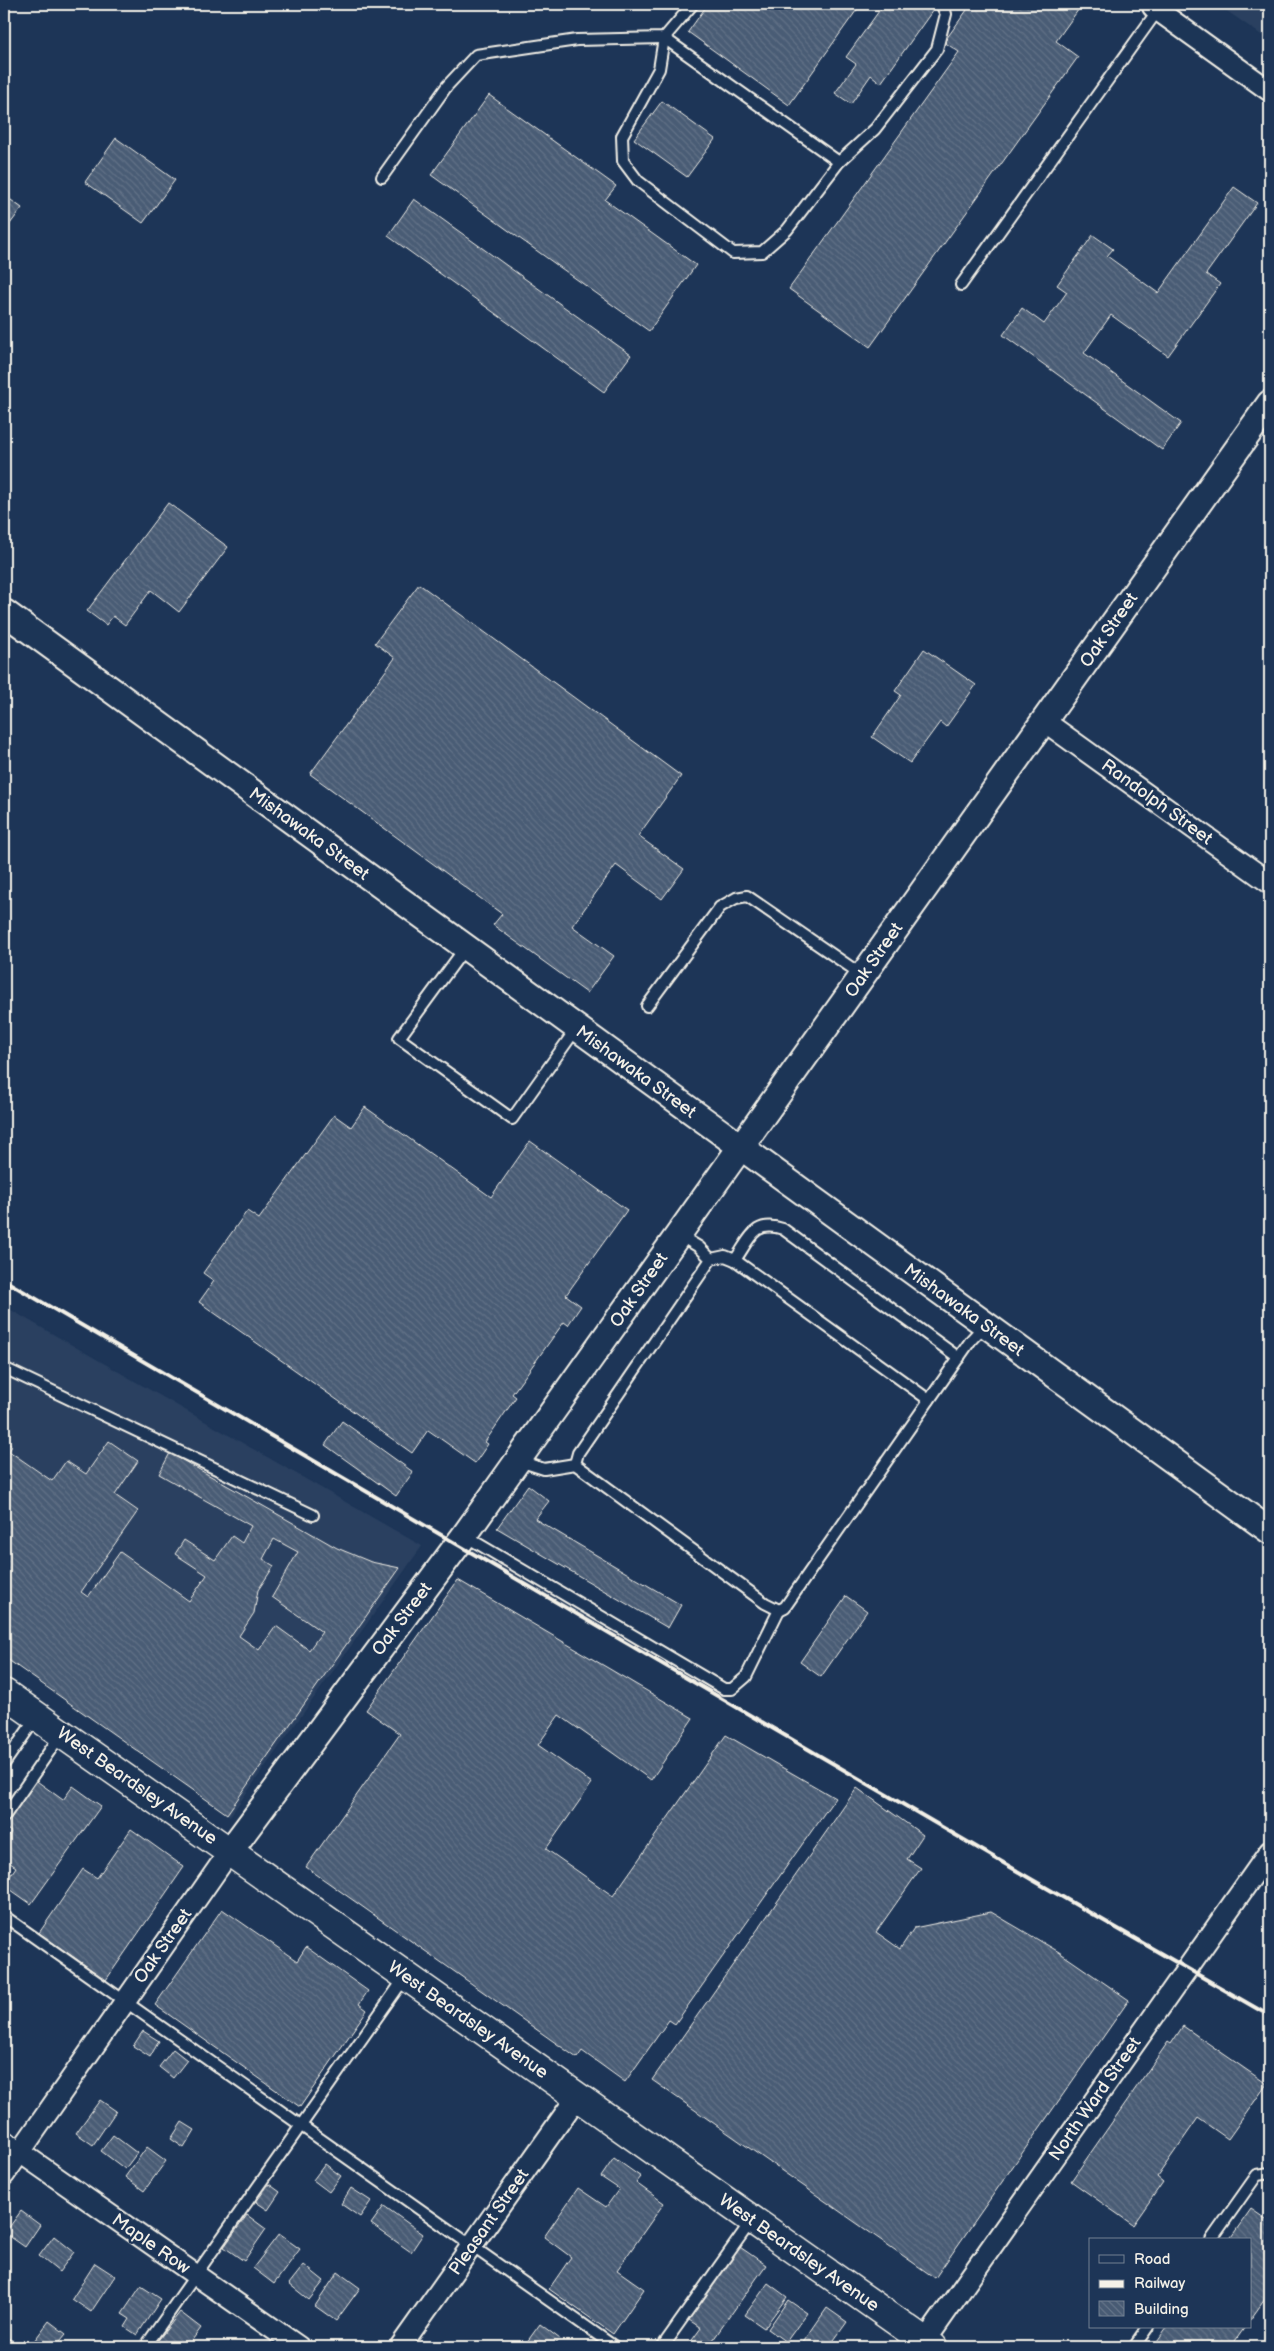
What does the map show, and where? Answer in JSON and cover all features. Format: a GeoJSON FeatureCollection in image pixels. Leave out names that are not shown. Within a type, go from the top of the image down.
{"type":"FeatureCollection","features":[{"type":"Feature","properties":{"kind":"main road","name":"West Beardsley Avenue"},"geometry":{"type":"LineString","coordinates":[[4,1693],[752,2220],[926,2345]]}},
{"type":"Feature","properties":{"kind":"street"},"geometry":{"type":"LineString","coordinates":[[1153,7],[1270,92]]}},
{"type":"Feature","properties":{"kind":"street","name":"Oak Street"},"geometry":{"type":"LineString","coordinates":[[4,2175],[12,2147],[124,2001],[230,1851],[464,1536],[1270,403]]}},
{"type":"Feature","properties":{"kind":"street","name":"Mishawaka Street"},"geometry":{"type":"LineString","coordinates":[[4,612],[1270,1531]]}},
{"type":"Feature","properties":{"kind":"street","name":"Randolph Street"},"geometry":{"type":"LineString","coordinates":[[1044,721],[1270,883]]}},
{"type":"Feature","properties":{"kind":"street","name":"North Ward Street"},"geometry":{"type":"LineString","coordinates":[[926,2345],[1270,1851]]}},
{"type":"Feature","properties":{"kind":"street","name":"Pleasant Street"},"geometry":{"type":"LineString","coordinates":[[400,2347],[577,2097]]}},
{"type":"Feature","properties":{"kind":"street","name":"Maple Row"},"geometry":{"type":"LineString","coordinates":[[12,2147],[299,2347]]}},
{"type":"Feature","properties":{"kind":"lane"},"geometry":{"type":"LineString","coordinates":[[693,4],[664,38],[659,70],[622,136],[623,160],[638,181],[733,253],[762,252],[787,230],[839,162],[875,129],[936,49],[946,14],[941,4]]}},
{"type":"Feature","properties":{"kind":"lane"},"geometry":{"type":"LineString","coordinates":[[961,285],[1153,7]]}},
{"type":"Feature","properties":{"kind":"lane"},"geometry":{"type":"LineString","coordinates":[[382,177],[447,86],[476,55],[577,40],[664,38],[839,162]]}},
{"type":"Feature","properties":{"kind":"lane"},"geometry":{"type":"LineString","coordinates":[[647,1006],[720,907],[736,898],[746,896],[863,976]]}},
{"type":"Feature","properties":{"kind":"lane"},"geometry":{"type":"LineString","coordinates":[[465,948],[399,1038],[512,1119],[576,1029]]}},
{"type":"Feature","properties":{"kind":"lane"},"geometry":{"type":"LineString","coordinates":[[735,1260],[758,1228],[769,1224],[782,1229],[959,1358]]}},
{"type":"Feature","properties":{"kind":"lane"},"geometry":{"type":"LineString","coordinates":[[678,1234],[700,1247],[711,1259]]}},
{"type":"Feature","properties":{"kind":"lane"},"geometry":{"type":"LineString","coordinates":[[575,1464],[578,1453],[711,1259],[726,1256],[735,1260],[929,1400]]}},
{"type":"Feature","properties":{"kind":"lane"},"geometry":{"type":"LineString","coordinates":[[464,1536],[724,1689],[732,1689],[746,1677],[778,1610],[785,1607],[929,1400],[985,1324]]}},
{"type":"Feature","properties":{"kind":"lane"},"geometry":{"type":"LineString","coordinates":[[4,1368],[313,1515]]}},
{"type":"Feature","properties":{"kind":"lane"},"geometry":{"type":"LineString","coordinates":[[518,1461],[544,1469],[575,1464]]}},
{"type":"Feature","properties":{"kind":"lane"},"geometry":{"type":"LineString","coordinates":[[575,1464],[580,1470],[765,1603],[778,1610]]}},
{"type":"Feature","properties":{"kind":"lane"},"geometry":{"type":"LineString","coordinates":[[4,1764],[37,1716]]}},
{"type":"Feature","properties":{"kind":"lane"},"geometry":{"type":"LineString","coordinates":[[4,1817],[62,1733]]}},
{"type":"Feature","properties":{"kind":"lane"},"geometry":{"type":"LineString","coordinates":[[4,1744],[13,1750]]}},
{"type":"Feature","properties":{"kind":"lane"},"geometry":{"type":"LineString","coordinates":[[4,1916],[615,2347]]}},
{"type":"Feature","properties":{"kind":"lane"},"geometry":{"type":"LineString","coordinates":[[145,2347],[406,1976]]}},
{"type":"Feature","properties":{"kind":"lane"},"geometry":{"type":"LineString","coordinates":[[1212,2238],[1257,2175],[1270,2173]]}},
{"type":"Feature","properties":{"kind":"lane"},"geometry":{"type":"LineString","coordinates":[[662,2347],[752,2220]]}},
{"type":"Feature","properties":{"kind":"lane"},"geometry":{"type":"LineString","coordinates":[[1134,2347],[1147,2328]]}},
{"type":"Feature","properties":{"kind":"lane"},"geometry":{"type":"LineString","coordinates":[[4,2342],[10,2347]]}},
{"type":"Feature","properties":{"kind":"shaded area"},"geometry":{"type":"Polygon","coordinates":[[[1217,4],[1270,4],[1270,41],[1217,4]]]}},
{"type":"Feature","properties":{"kind":"shaded area"},"geometry":{"type":"Polygon","coordinates":[[[4,1306],[422,1546],[230,1816],[4,1655],[4,1306]]]}},
{"type":"Feature","properties":{"kind":"building"},"geometry":{"type":"Polygon","coordinates":[[[708,4],[861,4],[789,105],[688,32],[708,4]]]}},
{"type":"Feature","properties":{"kind":"building"},"geometry":{"type":"Polygon","coordinates":[[[884,4],[924,4],[933,10],[881,83],[871,75],[851,104],[835,93],[856,64],[846,57],[884,4]]]}},
{"type":"Feature","properties":{"kind":"building"},"geometry":{"type":"Polygon","coordinates":[[[958,4],[1077,4],[1081,6],[1056,41],[1078,57],[870,347],[789,289],[959,52],[944,42],[967,10],[958,4]]]}},
{"type":"Feature","properties":{"kind":"building"},"geometry":{"type":"Polygon","coordinates":[[[489,95],[616,186],[605,200],[696,265],[649,331],[431,175],[489,95]]]}},
{"type":"Feature","properties":{"kind":"building"},"geometry":{"type":"Polygon","coordinates":[[[662,101],[715,139],[687,177],[634,139],[662,101]]]}},
{"type":"Feature","properties":{"kind":"building"},"geometry":{"type":"Polygon","coordinates":[[[116,138],[175,180],[143,223],[85,182],[116,138]]]}},
{"type":"Feature","properties":{"kind":"building"},"geometry":{"type":"Polygon","coordinates":[[[1234,187],[1257,203],[1206,274],[1220,284],[1168,356],[1111,315],[1084,353],[1181,423],[1162,450],[1003,335],[1022,308],[1044,324],[1067,292],[1057,285],[1093,235],[1113,249],[1107,256],[1158,293],[1234,187]]]}},
{"type":"Feature","properties":{"kind":"building"},"geometry":{"type":"Polygon","coordinates":[[[4,195],[22,208],[4,232],[4,195]]]}},
{"type":"Feature","properties":{"kind":"building"},"geometry":{"type":"Polygon","coordinates":[[[414,199],[631,355],[604,392],[388,236],[414,199]]]}},
{"type":"Feature","properties":{"kind":"building"},"geometry":{"type":"Polygon","coordinates":[[[168,503],[228,547],[179,612],[151,590],[125,625],[113,616],[106,625],[87,611],[168,503]]]}},
{"type":"Feature","properties":{"kind":"building"},"geometry":{"type":"Polygon","coordinates":[[[419,584],[681,776],[638,836],[684,869],[662,899],[616,865],[572,926],[614,956],[587,993],[493,925],[502,914],[310,774],[395,658],[375,643],[419,584]]]}},
{"type":"Feature","properties":{"kind":"building"},"geometry":{"type":"Polygon","coordinates":[[[924,649],[976,685],[946,727],[940,722],[910,763],[872,737],[901,695],[895,691],[924,649]]]}},
{"type":"Feature","properties":{"kind":"building"},"geometry":{"type":"Polygon","coordinates":[[[365,1107],[491,1197],[530,1141],[627,1210],[566,1295],[581,1306],[568,1325],[564,1322],[512,1394],[516,1397],[485,1442],[488,1444],[475,1463],[428,1430],[412,1453],[199,1302],[214,1281],[203,1273],[247,1211],[259,1219],[334,1115],[351,1127],[365,1107]]]}},
{"type":"Feature","properties":{"kind":"building"},"geometry":{"type":"Polygon","coordinates":[[[342,1421],[413,1472],[396,1496],[325,1445],[342,1421]]]}},
{"type":"Feature","properties":{"kind":"building"},"geometry":{"type":"Polygon","coordinates":[[[4,1440],[12,1446],[9,1451],[52,1481],[66,1461],[86,1474],[109,1441],[138,1461],[115,1495],[138,1511],[81,1592],[88,1597],[120,1552],[189,1601],[207,1575],[175,1554],[184,1540],[215,1560],[232,1536],[242,1543],[251,1526],[159,1474],[170,1453],[337,1548],[371,1562],[400,1568],[227,1814],[4,1657],[4,1440]],[[274,1539],[263,1559],[274,1566],[258,1590],[254,1613],[239,1636],[259,1650],[276,1626],[309,1650],[322,1632],[272,1597],[298,1552],[274,1539]]]}},
{"type":"Feature","properties":{"kind":"building"},"geometry":{"type":"Polygon","coordinates":[[[528,1485],[549,1501],[535,1519],[681,1605],[668,1628],[497,1528],[528,1485]]]}},
{"type":"Feature","properties":{"kind":"building"},"geometry":{"type":"Polygon","coordinates":[[[458,1580],[693,1718],[651,1780],[559,1715],[538,1745],[592,1783],[546,1849],[613,1896],[726,1735],[835,1798],[675,2024],[669,2020],[625,2082],[582,2051],[577,2058],[306,1867],[400,1734],[366,1710],[458,1580]]]}},
{"type":"Feature","properties":{"kind":"building"},"geometry":{"type":"Polygon","coordinates":[[[846,1596],[867,1611],[821,1677],[800,1662],[846,1596]]]}},
{"type":"Feature","properties":{"kind":"building"},"geometry":{"type":"Polygon","coordinates":[[[34,1779],[63,1800],[73,1786],[101,1806],[31,1904],[4,1885],[16,1867],[4,1859],[4,1843],[11,1832],[4,1827],[4,1823],[34,1779]]]}},
{"type":"Feature","properties":{"kind":"building"},"geometry":{"type":"Polygon","coordinates":[[[857,1788],[923,1835],[907,1859],[921,1868],[876,1932],[900,1949],[914,1928],[991,1912],[1059,1952],[1129,2000],[935,2278],[652,2080],[857,1788]]]}},
{"type":"Feature","properties":{"kind":"building"},"geometry":{"type":"Polygon","coordinates":[[[131,1829],[184,1867],[106,1980],[39,1933],[83,1869],[97,1878],[131,1829]]]}},
{"type":"Feature","properties":{"kind":"building"},"geometry":{"type":"Polygon","coordinates":[[[222,1909],[297,1961],[306,1947],[368,1991],[359,2004],[367,2010],[300,2107],[155,2005],[222,1909]]]}},
{"type":"Feature","properties":{"kind":"building"},"geometry":{"type":"Polygon","coordinates":[[[1183,2026],[1267,2084],[1228,2139],[1198,2118],[1157,2177],[1163,2182],[1133,2225],[1071,2181],[1168,2042],[1171,2044],[1183,2026]]]}},
{"type":"Feature","properties":{"kind":"building"},"geometry":{"type":"Polygon","coordinates":[[[143,2031],[159,2041],[150,2057],[133,2046],[143,2031]]]}},
{"type":"Feature","properties":{"kind":"building"},"geometry":{"type":"Polygon","coordinates":[[[173,2049],[187,2060],[173,2078],[159,2067],[173,2049]]]}},
{"type":"Feature","properties":{"kind":"building"},"geometry":{"type":"Polygon","coordinates":[[[100,2100],[116,2111],[93,2145],[76,2133],[100,2100]]]}},
{"type":"Feature","properties":{"kind":"building"},"geometry":{"type":"Polygon","coordinates":[[[182,2122],[195,2130],[184,2148],[171,2139],[182,2122]]]}},
{"type":"Feature","properties":{"kind":"building"},"geometry":{"type":"Polygon","coordinates":[[[113,2135],[137,2153],[125,2169],[101,2151],[113,2135]]]}},
{"type":"Feature","properties":{"kind":"building"},"geometry":{"type":"Polygon","coordinates":[[[147,2147],[166,2161],[144,2191],[125,2177],[147,2147]]]}},
{"type":"Feature","properties":{"kind":"building"},"geometry":{"type":"Polygon","coordinates":[[[614,2158],[641,2177],[636,2183],[664,2203],[617,2270],[644,2289],[613,2334],[549,2289],[571,2257],[544,2237],[578,2188],[606,2207],[619,2189],[601,2177],[614,2158]]]}},
{"type":"Feature","properties":{"kind":"building"},"geometry":{"type":"Polygon","coordinates":[[[325,2164],[341,2176],[329,2192],[313,2180],[325,2164]]]}},
{"type":"Feature","properties":{"kind":"building"},"geometry":{"type":"Polygon","coordinates":[[[269,2184],[280,2192],[268,2210],[256,2202],[269,2184]]]}},
{"type":"Feature","properties":{"kind":"building"},"geometry":{"type":"Polygon","coordinates":[[[351,2188],[371,2201],[360,2217],[341,2204],[351,2188]]]}},
{"type":"Feature","properties":{"kind":"building"},"geometry":{"type":"Polygon","coordinates":[[[384,2206],[423,2234],[411,2252],[371,2224],[384,2206]]]}},
{"type":"Feature","properties":{"kind":"building"},"geometry":{"type":"Polygon","coordinates":[[[1251,2209],[1270,2222],[1270,2292],[1252,2317],[1252,2238],[1230,2238],[1251,2209]]]}},
{"type":"Feature","properties":{"kind":"building"},"geometry":{"type":"Polygon","coordinates":[[[21,2211],[40,2225],[25,2247],[5,2233],[21,2211]]]}},
{"type":"Feature","properties":{"kind":"building"},"geometry":{"type":"Polygon","coordinates":[[[247,2215],[266,2229],[244,2261],[224,2247],[247,2215]]]}},
{"type":"Feature","properties":{"kind":"building"},"geometry":{"type":"Polygon","coordinates":[[[279,2234],[300,2249],[274,2284],[253,2268],[279,2234]]]}},
{"type":"Feature","properties":{"kind":"building"},"geometry":{"type":"Polygon","coordinates":[[[54,2236],[74,2252],[59,2272],[39,2256],[54,2236]]]}},
{"type":"Feature","properties":{"kind":"building"},"geometry":{"type":"Polygon","coordinates":[[[737,2245],[766,2265],[708,2347],[687,2347],[701,2328],[686,2318],[737,2245]]]}},
{"type":"Feature","properties":{"kind":"building"},"geometry":{"type":"Polygon","coordinates":[[[95,2263],[115,2276],[91,2312],[72,2299],[95,2263]]]}},
{"type":"Feature","properties":{"kind":"building"},"geometry":{"type":"Polygon","coordinates":[[[304,2265],[324,2281],[309,2300],[289,2284],[304,2265]]]}},
{"type":"Feature","properties":{"kind":"building"},"geometry":{"type":"Polygon","coordinates":[[[338,2272],[360,2288],[336,2321],[315,2306],[338,2272]]]}},
{"type":"Feature","properties":{"kind":"building"},"geometry":{"type":"Polygon","coordinates":[[[768,2283],[787,2297],[764,2328],[745,2315],[768,2283]]]}},
{"type":"Feature","properties":{"kind":"building"},"geometry":{"type":"Polygon","coordinates":[[[141,2286],[161,2299],[137,2335],[125,2327],[130,2319],[122,2314],[141,2286]]]}},
{"type":"Feature","properties":{"kind":"building"},"geometry":{"type":"Polygon","coordinates":[[[788,2300],[807,2313],[786,2342],[768,2329],[788,2300]]]}},
{"type":"Feature","properties":{"kind":"building"},"geometry":{"type":"Polygon","coordinates":[[[827,2308],[847,2322],[829,2347],[800,2347],[827,2308]]]}},
{"type":"Feature","properties":{"kind":"building"},"geometry":{"type":"Polygon","coordinates":[[[180,2312],[201,2328],[187,2347],[161,2347],[156,2343],[180,2312]]]}},
{"type":"Feature","properties":{"kind":"building"},"geometry":{"type":"Polygon","coordinates":[[[49,2321],[66,2334],[55,2347],[33,2347],[31,2345],[49,2321]]]}},
{"type":"Feature","properties":{"kind":"building"},"geometry":{"type":"Polygon","coordinates":[[[540,2324],[560,2339],[553,2347],[524,2346],[540,2324]]]}},
{"type":"Feature","properties":{"kind":"building"},"geometry":{"type":"Polygon","coordinates":[[[1166,2328],[1244,2328],[1233,2344],[1237,2347],[1153,2347],[1166,2328]]]}},
{"type":"Feature","properties":{"kind":"railway"},"geometry":{"type":"LineString","coordinates":[[4,1280],[1031,1879],[1270,2016]]}}]}
